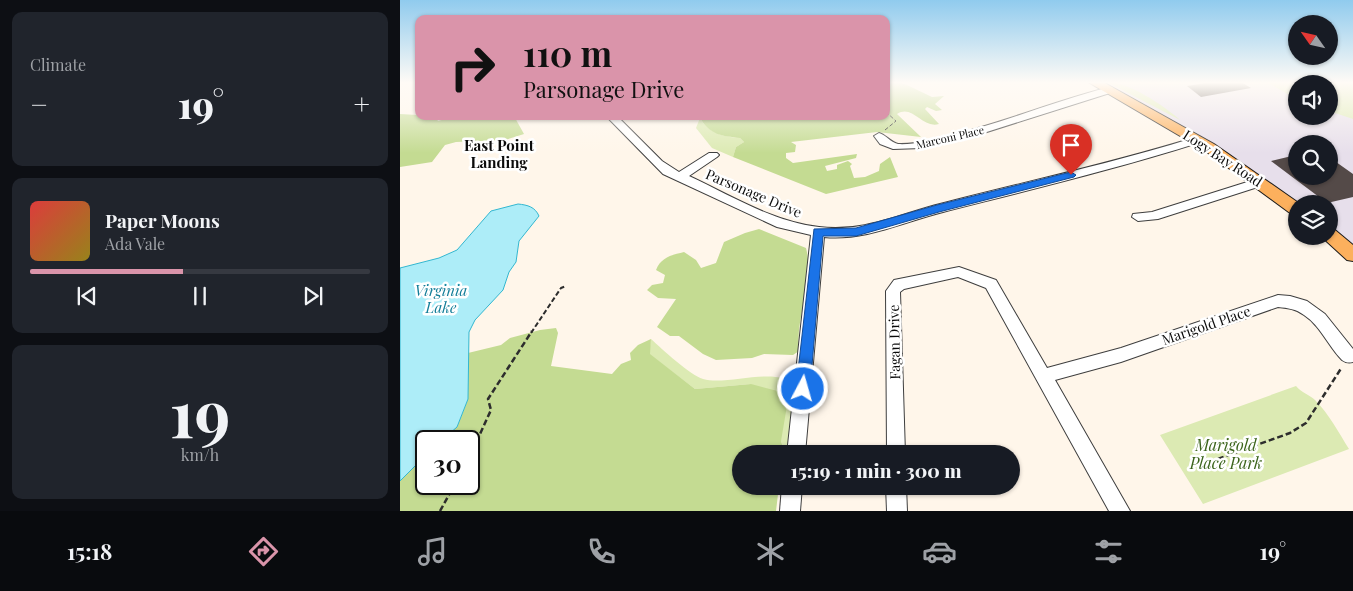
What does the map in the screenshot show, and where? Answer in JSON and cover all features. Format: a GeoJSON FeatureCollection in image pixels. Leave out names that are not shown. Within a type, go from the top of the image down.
{"type":"FeatureCollection","features":[{"type":"Feature","properties":{"kind":"main road","name":"Logy Bay Road"},"geometry":{"type":"LineString","coordinates":[[1138,106],[1197,140],[1288,203]]}},
{"type":"Feature","properties":{"kind":"main road"},"geometry":{"type":"LineString","coordinates":[[1338,242],[1353,255]]}},
{"type":"Feature","properties":{"kind":"street","name":"Marconi Place"},"geometry":{"type":"LineString","coordinates":[[879,136],[884,142],[897,147],[922,145],[967,135],[1060,106]]}},
{"type":"Feature","properties":{"kind":"street","name":"Parsonage Drive"},"geometry":{"type":"LineString","coordinates":[[615,120],[658,164],[680,177],[782,224],[818,232],[856,232],[881,226],[937,209],[1128,160],[1197,140]]}},
{"type":"Feature","properties":{"kind":"street"},"geometry":{"type":"LineString","coordinates":[[680,177],[713,155]]}},
{"type":"Feature","properties":{"kind":"street"},"geometry":{"type":"LineString","coordinates":[[1138,217],[1153,216],[1260,182]]}},
{"type":"Feature","properties":{"kind":"street"},"geometry":{"type":"LineString","coordinates":[[797,445],[818,232]]}},
{"type":"Feature","properties":{"kind":"street","name":"Fagan Drive"},"geometry":{"type":"LineString","coordinates":[[896,445],[892,291],[899,284],[958,272],[991,284],[1120,511]]}},
{"type":"Feature","properties":{"kind":"street","name":"Marigold Place"},"geometry":{"type":"LineString","coordinates":[[1043,376],[1121,354],[1278,301],[1300,304],[1314,313],[1349,356]]}},
{"type":"Feature","properties":{"kind":"street"},"geometry":{"type":"LineString","coordinates":[[790,511],[791,495]]}},
{"type":"Feature","properties":{"kind":"street"},"geometry":{"type":"LineString","coordinates":[[896,495],[897,511]]}},
{"type":"Feature","properties":{"kind":"path"},"geometry":{"type":"LineString","coordinates":[[879,136],[896,121],[890,116]]}},
{"type":"Feature","properties":{"kind":"path"},"geometry":{"type":"LineString","coordinates":[[480,437],[491,410],[488,399],[495,386],[561,288],[566,286]]}},
{"type":"Feature","properties":{"kind":"path"},"geometry":{"type":"LineString","coordinates":[[1201,465],[1290,433],[1306,423],[1349,356]]}},
{"type":"Feature","properties":{"kind":"path"},"geometry":{"type":"LineString","coordinates":[[440,511],[449,495]]}},
{"type":"Feature","properties":{"kind":"shaded area"},"geometry":{"type":"Polygon","coordinates":[[[1138,106],[1288,106],[1288,125],[1338,125],[1338,106],[1353,106],[1353,255],[1338,242],[1338,195],[1288,195],[1288,203],[1260,182],[1161,118],[1138,106]]]}},
{"type":"Feature","properties":{"kind":"green space"},"geometry":{"type":"Polygon","coordinates":[[[890,106],[937,106],[942,110],[936,111],[927,107],[925,109],[939,124],[933,125],[908,112],[897,114],[921,137],[877,132],[791,142],[796,145],[795,152],[786,153],[786,158],[793,163],[857,154],[856,158],[825,166],[827,171],[837,169],[837,165],[848,161],[852,164],[850,166],[854,178],[865,177],[879,171],[880,164],[890,157],[898,177],[826,194],[733,157],[736,147],[744,142],[740,138],[717,134],[701,120],[890,120],[890,106]]]}},
{"type":"Feature","properties":{"kind":"green space"},"geometry":{"type":"Polygon","coordinates":[[[1153,106],[1162,106],[1180,120],[1153,106]]]}},
{"type":"Feature","properties":{"kind":"green space"},"geometry":{"type":"Polygon","coordinates":[[[1338,106],[1353,106],[1353,119],[1338,114],[1338,106]]]}},
{"type":"Feature","properties":{"kind":"green space"},"geometry":{"type":"Polygon","coordinates":[[[400,114],[415,115],[415,120],[516,120],[524,134],[505,140],[456,142],[445,145],[432,162],[400,167],[400,114]]]}},
{"type":"Feature","properties":{"kind":"green space"},"geometry":{"type":"Polygon","coordinates":[[[699,120],[701,120],[712,131],[728,137],[740,138],[744,142],[736,147],[733,157],[712,148],[696,128],[699,120]]]}},
{"type":"Feature","properties":{"kind":"green space"},"geometry":{"type":"Polygon","coordinates":[[[759,229],[806,248],[808,273],[800,325],[799,351],[793,355],[764,354],[752,358],[716,360],[703,354],[679,336],[670,336],[657,327],[676,299],[658,298],[647,290],[652,285],[663,283],[665,275],[656,270],[664,259],[684,252],[696,260],[701,268],[716,263],[724,242],[759,229]]]}},
{"type":"Feature","properties":{"kind":"green space"},"geometry":{"type":"Polygon","coordinates":[[[556,328],[558,333],[551,366],[612,374],[621,364],[631,360],[630,353],[638,345],[651,339],[650,354],[695,389],[751,384],[789,394],[781,441],[782,445],[732,445],[732,495],[778,495],[776,511],[400,511],[400,481],[415,466],[415,495],[480,495],[480,430],[454,430],[457,427],[468,399],[468,353],[501,345],[510,338],[556,328]]]}},
{"type":"Feature","properties":{"kind":"green space"},"geometry":{"type":"Polygon","coordinates":[[[651,339],[697,377],[703,379],[726,380],[765,376],[788,380],[797,386],[790,445],[782,445],[751,384],[695,389],[649,354],[651,339]]]}},
{"type":"Feature","properties":{"kind":"green space","name":"Marigold Place Park"},"geometry":{"type":"Polygon","coordinates":[[[1296,386],[1320,405],[1349,449],[1203,504],[1160,435],[1296,386]]]}},
{"type":"Feature","properties":{"kind":"water","name":"Virginia Lake"},"geometry":{"type":"Polygon","coordinates":[[[518,204],[531,207],[539,216],[519,241],[516,262],[509,272],[503,290],[475,320],[469,332],[468,399],[457,427],[454,430],[415,430],[415,466],[400,481],[400,268],[439,258],[457,250],[491,211],[518,204]]]}},
{"type":"Feature","properties":{"kind":"building"},"geometry":{"type":"Polygon","coordinates":[[[1288,157],[1288,174],[1271,161],[1288,157]]]}},
{"type":"Feature","properties":{"kind":"building"},"geometry":{"type":"Polygon","coordinates":[[[1338,163],[1353,174],[1353,197],[1338,200],[1338,195],[1316,195],[1303,185],[1338,185],[1338,163]]]}},
{"type":"Feature","properties":{"kind":"district","name":"East Point Landing"},"geometry":{"type":"Point","coordinates":[499,154]}},
{"type":"Feature","properties":{"kind":"route"},"geometry":{"type":"LineString","coordinates":[[803,389],[818,232],[856,232],[1071,175]]}}]}
